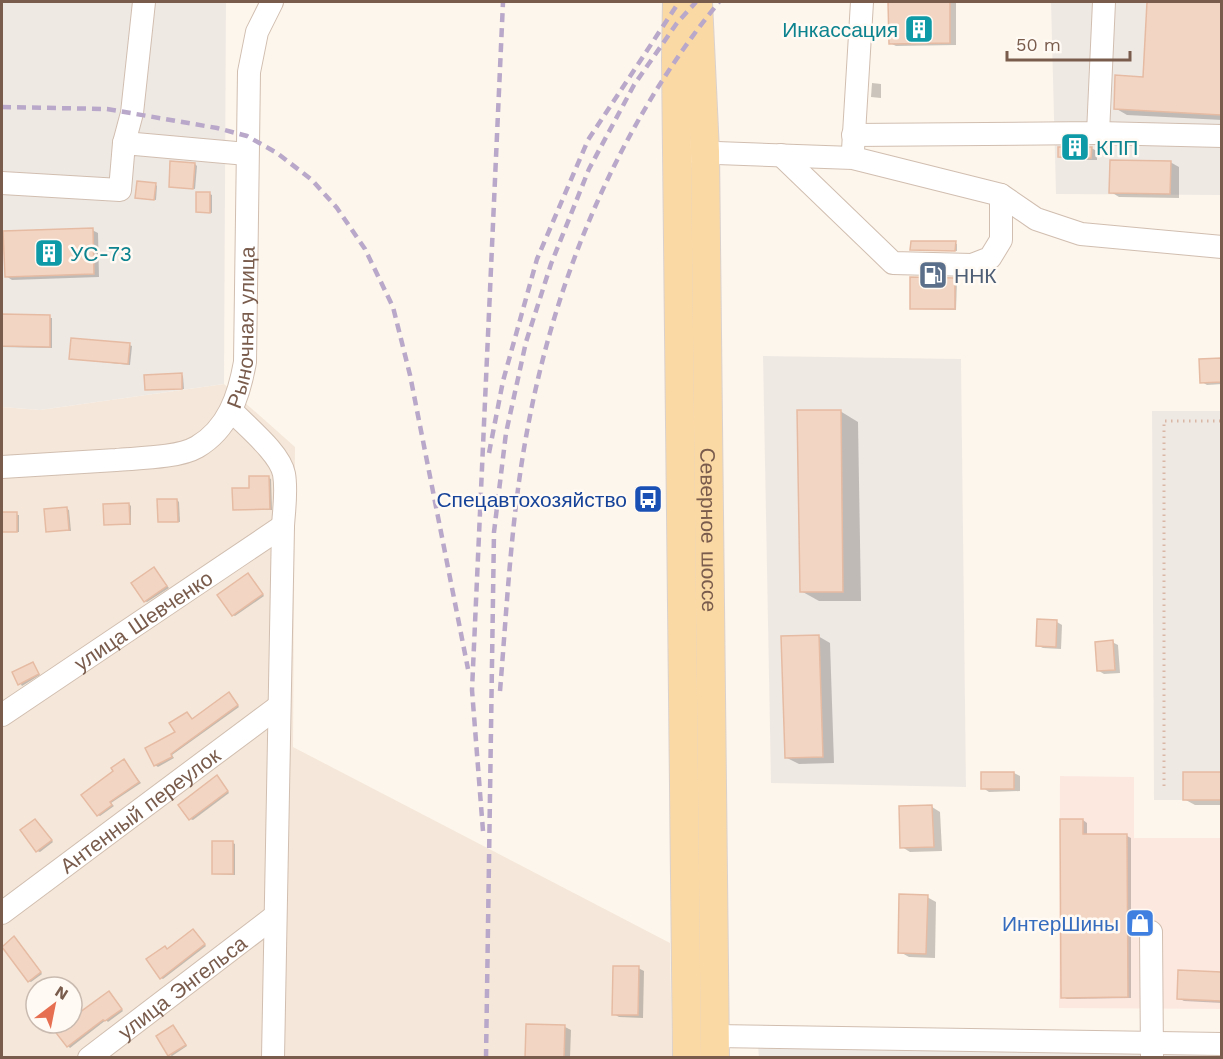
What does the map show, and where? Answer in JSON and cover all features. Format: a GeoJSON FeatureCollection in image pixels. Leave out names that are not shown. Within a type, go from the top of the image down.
{"type":"FeatureCollection","features":[{"type":"Feature","properties":{"kind":"main road","name":"Северное шоссе"},"geometry":{"type":"LineString","coordinates":[[678,2],[691,152],[715,1047]]}},
{"type":"Feature","properties":{"kind":"main road","name":"Северное шоссе"},"geometry":{"type":"LineString","coordinates":[[687,1047],[691,152],[698,2]]}},
{"type":"Feature","properties":{"kind":"main road"},"geometry":{"type":"LineString","coordinates":[[687,1047],[715,1047]]}},
{"type":"Feature","properties":{"kind":"street"},"geometry":{"type":"LineString","coordinates":[[2,183],[120,190],[124,143],[132,113],[144,2]]}},
{"type":"Feature","properties":{"kind":"street","name":"Рыночная улица"},"geometry":{"type":"LineString","coordinates":[[2,467],[164,456],[196,448],[219,429],[231,410],[241,389],[245,362],[249,72],[257,32],[272,2]]}},
{"type":"Feature","properties":{"kind":"street"},"geometry":{"type":"LineString","coordinates":[[852,158],[862,2]]}},
{"type":"Feature","properties":{"kind":"street"},"geometry":{"type":"LineString","coordinates":[[1098,133],[1104,2]]}},
{"type":"Feature","properties":{"kind":"street"},"geometry":{"type":"LineString","coordinates":[[853,135],[1098,133],[1221,136]]}},
{"type":"Feature","properties":{"kind":"street"},"geometry":{"type":"LineString","coordinates":[[124,143],[247,154]]}},
{"type":"Feature","properties":{"kind":"street"},"geometry":{"type":"LineString","coordinates":[[691,152],[852,158],[1001,195],[1036,219],[1081,234],[1221,247]]}},
{"type":"Feature","properties":{"kind":"street"},"geometry":{"type":"LineString","coordinates":[[781,155],[893,263],[972,265],[990,258],[1001,240],[1001,195]]}},
{"type":"Feature","properties":{"kind":"street"},"geometry":{"type":"LineString","coordinates":[[231,410],[270,450],[284,472],[273,1058]]}},
{"type":"Feature","properties":{"kind":"street","name":"улица Шевченко"},"geometry":{"type":"LineString","coordinates":[[2,715],[283,526]]}},
{"type":"Feature","properties":{"kind":"street","name":"Антенный переулок"},"geometry":{"type":"LineString","coordinates":[[2,913],[279,706]]}},
{"type":"Feature","properties":{"kind":"street","name":"улица Энгельса"},"geometry":{"type":"LineString","coordinates":[[89,1058],[275,916]]}},
{"type":"Feature","properties":{"kind":"street"},"geometry":{"type":"LineString","coordinates":[[1151,933],[1152,1050]]}},
{"type":"Feature","properties":{"kind":"street"},"geometry":{"type":"LineString","coordinates":[[715,1047],[1152,1050],[1221,1044]]}},
{"type":"Feature","properties":{"kind":"path"},"geometry":{"type":"LineString","coordinates":[[1164,786],[1164,421],[1221,421]]}},
{"type":"Feature","properties":{"kind":"shaded area"},"geometry":{"type":"Polygon","coordinates":[[[2,2],[226,2],[224,384],[40,410],[2,407],[2,2]]]}},
{"type":"Feature","properties":{"kind":"shaded area"},"geometry":{"type":"Polygon","coordinates":[[[1051,2],[1221,2],[1221,195],[1056,194],[1051,2]]]}},
{"type":"Feature","properties":{"kind":"shaded area"},"geometry":{"type":"Polygon","coordinates":[[[763,356],[961,359],[966,787],[771,783],[763,356]]]}},
{"type":"Feature","properties":{"kind":"shaded area"},"geometry":{"type":"Polygon","coordinates":[[[224,384],[295,447],[293,747],[670,943],[672,1057],[2,1057],[2,407],[40,410],[224,384]]]}},
{"type":"Feature","properties":{"kind":"shaded area"},"geometry":{"type":"Polygon","coordinates":[[[1152,411],[1221,411],[1221,800],[1154,800],[1152,411]]]}},
{"type":"Feature","properties":{"kind":"shaded area","name":"ИнтерШины"},"geometry":{"type":"Polygon","coordinates":[[[1060,776],[1134,777],[1134,838],[1221,838],[1221,1009],[1059,1008],[1060,776]]]}},
{"type":"Feature","properties":{"kind":"shaded area"},"geometry":{"type":"Polygon","coordinates":[[[758,1046],[1221,1050],[1222,1057],[759,1058],[758,1046]]]}},
{"type":"Feature","properties":{"kind":"building","name":"Инкассация"},"geometry":{"type":"Polygon","coordinates":[[[888,2],[950,2],[950,43],[889,44],[888,2]]]}},
{"type":"Feature","properties":{"kind":"building"},"geometry":{"type":"Polygon","coordinates":[[[1147,2],[1221,2],[1221,115],[1114,109],[1115,75],[1143,77],[1147,2]]]}},
{"type":"Feature","properties":{"kind":"building"},"geometry":{"type":"Polygon","coordinates":[[[1058,147],[1092,147],[1091,158],[1058,157],[1058,147]]]}},
{"type":"Feature","properties":{"kind":"building"},"geometry":{"type":"Polygon","coordinates":[[[1110,160],[1171,161],[1170,194],[1109,193],[1110,160]]]}},
{"type":"Feature","properties":{"kind":"building"},"geometry":{"type":"Polygon","coordinates":[[[170,161],[195,163],[193,189],[169,187],[170,161]]]}},
{"type":"Feature","properties":{"kind":"building"},"geometry":{"type":"Polygon","coordinates":[[[137,181],[156,183],[154,200],[135,198],[137,181]]]}},
{"type":"Feature","properties":{"kind":"building"},"geometry":{"type":"Polygon","coordinates":[[[196,192],[210,192],[210,213],[196,212],[196,192]]]}},
{"type":"Feature","properties":{"kind":"building","name":"УС-73"},"geometry":{"type":"Polygon","coordinates":[[[93,228],[94,274],[5,277],[3,231],[93,228]]]}},
{"type":"Feature","properties":{"kind":"building"},"geometry":{"type":"Polygon","coordinates":[[[911,241],[956,241],[955,251],[910,250],[911,241]]]}},
{"type":"Feature","properties":{"kind":"building"},"geometry":{"type":"Polygon","coordinates":[[[910,277],[955,278],[955,309],[910,309],[910,277]]]}},
{"type":"Feature","properties":{"kind":"building"},"geometry":{"type":"Polygon","coordinates":[[[2,314],[50,315],[50,347],[2,346],[2,314]]]}},
{"type":"Feature","properties":{"kind":"building"},"geometry":{"type":"Polygon","coordinates":[[[71,338],[130,343],[128,364],[69,359],[71,338]]]}},
{"type":"Feature","properties":{"kind":"building"},"geometry":{"type":"Polygon","coordinates":[[[1221,358],[1221,382],[1200,383],[1199,359],[1221,358]]]}},
{"type":"Feature","properties":{"kind":"building"},"geometry":{"type":"Polygon","coordinates":[[[182,373],[182,389],[145,390],[144,375],[182,373]]]}},
{"type":"Feature","properties":{"kind":"building"},"geometry":{"type":"Polygon","coordinates":[[[797,410],[841,410],[843,592],[800,592],[797,410]]]}},
{"type":"Feature","properties":{"kind":"building"},"geometry":{"type":"Polygon","coordinates":[[[249,476],[269,476],[270,509],[233,510],[232,488],[249,488],[249,476]]]}},
{"type":"Feature","properties":{"kind":"building"},"geometry":{"type":"Polygon","coordinates":[[[157,499],[177,499],[178,522],[158,522],[157,499]]]}},
{"type":"Feature","properties":{"kind":"building"},"geometry":{"type":"Polygon","coordinates":[[[129,503],[130,524],[104,525],[103,504],[129,503]]]}},
{"type":"Feature","properties":{"kind":"building"},"geometry":{"type":"Polygon","coordinates":[[[67,507],[69,530],[46,532],[44,509],[67,507]]]}},
{"type":"Feature","properties":{"kind":"building"},"geometry":{"type":"Polygon","coordinates":[[[2,512],[17,512],[17,532],[2,532],[2,512]]]}},
{"type":"Feature","properties":{"kind":"building"},"geometry":{"type":"Polygon","coordinates":[[[154,567],[167,586],[144,602],[131,583],[154,567]]]}},
{"type":"Feature","properties":{"kind":"building"},"geometry":{"type":"Polygon","coordinates":[[[248,573],[263,594],[232,616],[217,595],[248,573]]]}},
{"type":"Feature","properties":{"kind":"building"},"geometry":{"type":"Polygon","coordinates":[[[1037,619],[1057,620],[1056,647],[1036,646],[1037,619]]]}},
{"type":"Feature","properties":{"kind":"building"},"geometry":{"type":"Polygon","coordinates":[[[819,635],[823,757],[785,758],[781,636],[819,635]]]}},
{"type":"Feature","properties":{"kind":"building"},"geometry":{"type":"Polygon","coordinates":[[[1113,640],[1115,670],[1097,671],[1095,642],[1113,640]]]}},
{"type":"Feature","properties":{"kind":"building"},"geometry":{"type":"Polygon","coordinates":[[[33,662],[39,674],[18,685],[12,672],[33,662]]]}},
{"type":"Feature","properties":{"kind":"building"},"geometry":{"type":"Polygon","coordinates":[[[229,692],[238,705],[171,754],[172,757],[154,766],[145,748],[175,732],[169,723],[187,712],[192,719],[229,692]]]}},
{"type":"Feature","properties":{"kind":"building"},"geometry":{"type":"Polygon","coordinates":[[[124,759],[139,782],[110,802],[112,805],[97,816],[81,795],[113,771],[111,768],[124,759]]]}},
{"type":"Feature","properties":{"kind":"building"},"geometry":{"type":"Polygon","coordinates":[[[981,772],[1014,772],[1014,789],[981,789],[981,772]]]}},
{"type":"Feature","properties":{"kind":"building"},"geometry":{"type":"Polygon","coordinates":[[[1183,772],[1221,772],[1221,800],[1183,800],[1183,772]]]}},
{"type":"Feature","properties":{"kind":"building"},"geometry":{"type":"Polygon","coordinates":[[[217,775],[228,791],[189,820],[178,805],[217,775]]]}},
{"type":"Feature","properties":{"kind":"building"},"geometry":{"type":"Polygon","coordinates":[[[932,805],[934,847],[900,848],[899,806],[932,805]]]}},
{"type":"Feature","properties":{"kind":"building"},"geometry":{"type":"Polygon","coordinates":[[[35,819],[52,840],[36,852],[20,830],[35,819]]]}},
{"type":"Feature","properties":{"kind":"building"},"geometry":{"type":"Polygon","coordinates":[[[1060,819],[1083,819],[1083,834],[1127,834],[1128,997],[1061,998],[1060,819]]]}},
{"type":"Feature","properties":{"kind":"building"},"geometry":{"type":"Polygon","coordinates":[[[212,841],[233,841],[233,874],[212,874],[212,841]]]}},
{"type":"Feature","properties":{"kind":"building"},"geometry":{"type":"Polygon","coordinates":[[[899,894],[928,895],[926,954],[898,953],[899,894]]]}},
{"type":"Feature","properties":{"kind":"building"},"geometry":{"type":"Polygon","coordinates":[[[193,929],[205,944],[160,979],[146,959],[165,946],[167,949],[193,929]]]}},
{"type":"Feature","properties":{"kind":"building"},"geometry":{"type":"Polygon","coordinates":[[[14,936],[41,972],[37,975],[24,977],[2,947],[14,936]]]}},
{"type":"Feature","properties":{"kind":"building"},"geometry":{"type":"Polygon","coordinates":[[[613,966],[639,966],[638,1015],[612,1015],[613,966]]]}},
{"type":"Feature","properties":{"kind":"building"},"geometry":{"type":"Polygon","coordinates":[[[1178,970],[1221,972],[1221,1001],[1177,999],[1178,970]]]}},
{"type":"Feature","properties":{"kind":"building"},"geometry":{"type":"Polygon","coordinates":[[[109,991],[122,1009],[84,1034],[84,1009],[109,991]]]}},
{"type":"Feature","properties":{"kind":"building"},"geometry":{"type":"Polygon","coordinates":[[[526,1024],[565,1025],[564,1058],[525,1058],[526,1024]]]}},
{"type":"Feature","properties":{"kind":"building"},"geometry":{"type":"Polygon","coordinates":[[[173,1025],[186,1045],[168,1056],[156,1036],[173,1025]]]}},
{"type":"Feature","properties":{"kind":"building"},"geometry":{"type":"Polygon","coordinates":[[[58,1035],[83,1035],[67,1047],[58,1035]]]}},
{"type":"Feature","properties":{"kind":"railway"},"geometry":{"type":"LineString","coordinates":[[483,831],[472,690],[503,2]]}},
{"type":"Feature","properties":{"kind":"railway"},"geometry":{"type":"LineString","coordinates":[[489,453],[503,381],[537,259],[588,140],[679,2]]}},
{"type":"Feature","properties":{"kind":"railway"},"geometry":{"type":"LineString","coordinates":[[486,1058],[494,532],[506,433],[526,342],[551,264],[589,169],[634,85],[677,23],[696,2]]}},
{"type":"Feature","properties":{"kind":"railway"},"geometry":{"type":"LineString","coordinates":[[500,691],[510,564],[521,469],[538,378],[554,320],[595,207],[621,152],[650,100],[683,50],[719,2]]}},
{"type":"Feature","properties":{"kind":"railway"},"geometry":{"type":"LineString","coordinates":[[2,107],[107,109],[217,128],[247,136],[277,153],[312,180],[337,208],[365,249],[393,307],[410,375],[468,669]]}},
{"type":"Feature","properties":{"kind":"place","name":"Инкассация"},"geometry":{"type":"Point","coordinates":[919,29]}},
{"type":"Feature","properties":{"kind":"place","name":"КПП"},"geometry":{"type":"Point","coordinates":[1075,147]}},
{"type":"Feature","properties":{"kind":"place","name":"УС-73"},"geometry":{"type":"Point","coordinates":[49,253]}},
{"type":"Feature","properties":{"kind":"place","name":"ННК"},"geometry":{"type":"Point","coordinates":[933,275]}},
{"type":"Feature","properties":{"kind":"place","name":"Спецавтохозяйство"},"geometry":{"type":"Point","coordinates":[648,499]}},
{"type":"Feature","properties":{"kind":"place","name":"ИнтерШины"},"geometry":{"type":"Point","coordinates":[1140,923]}}]}
